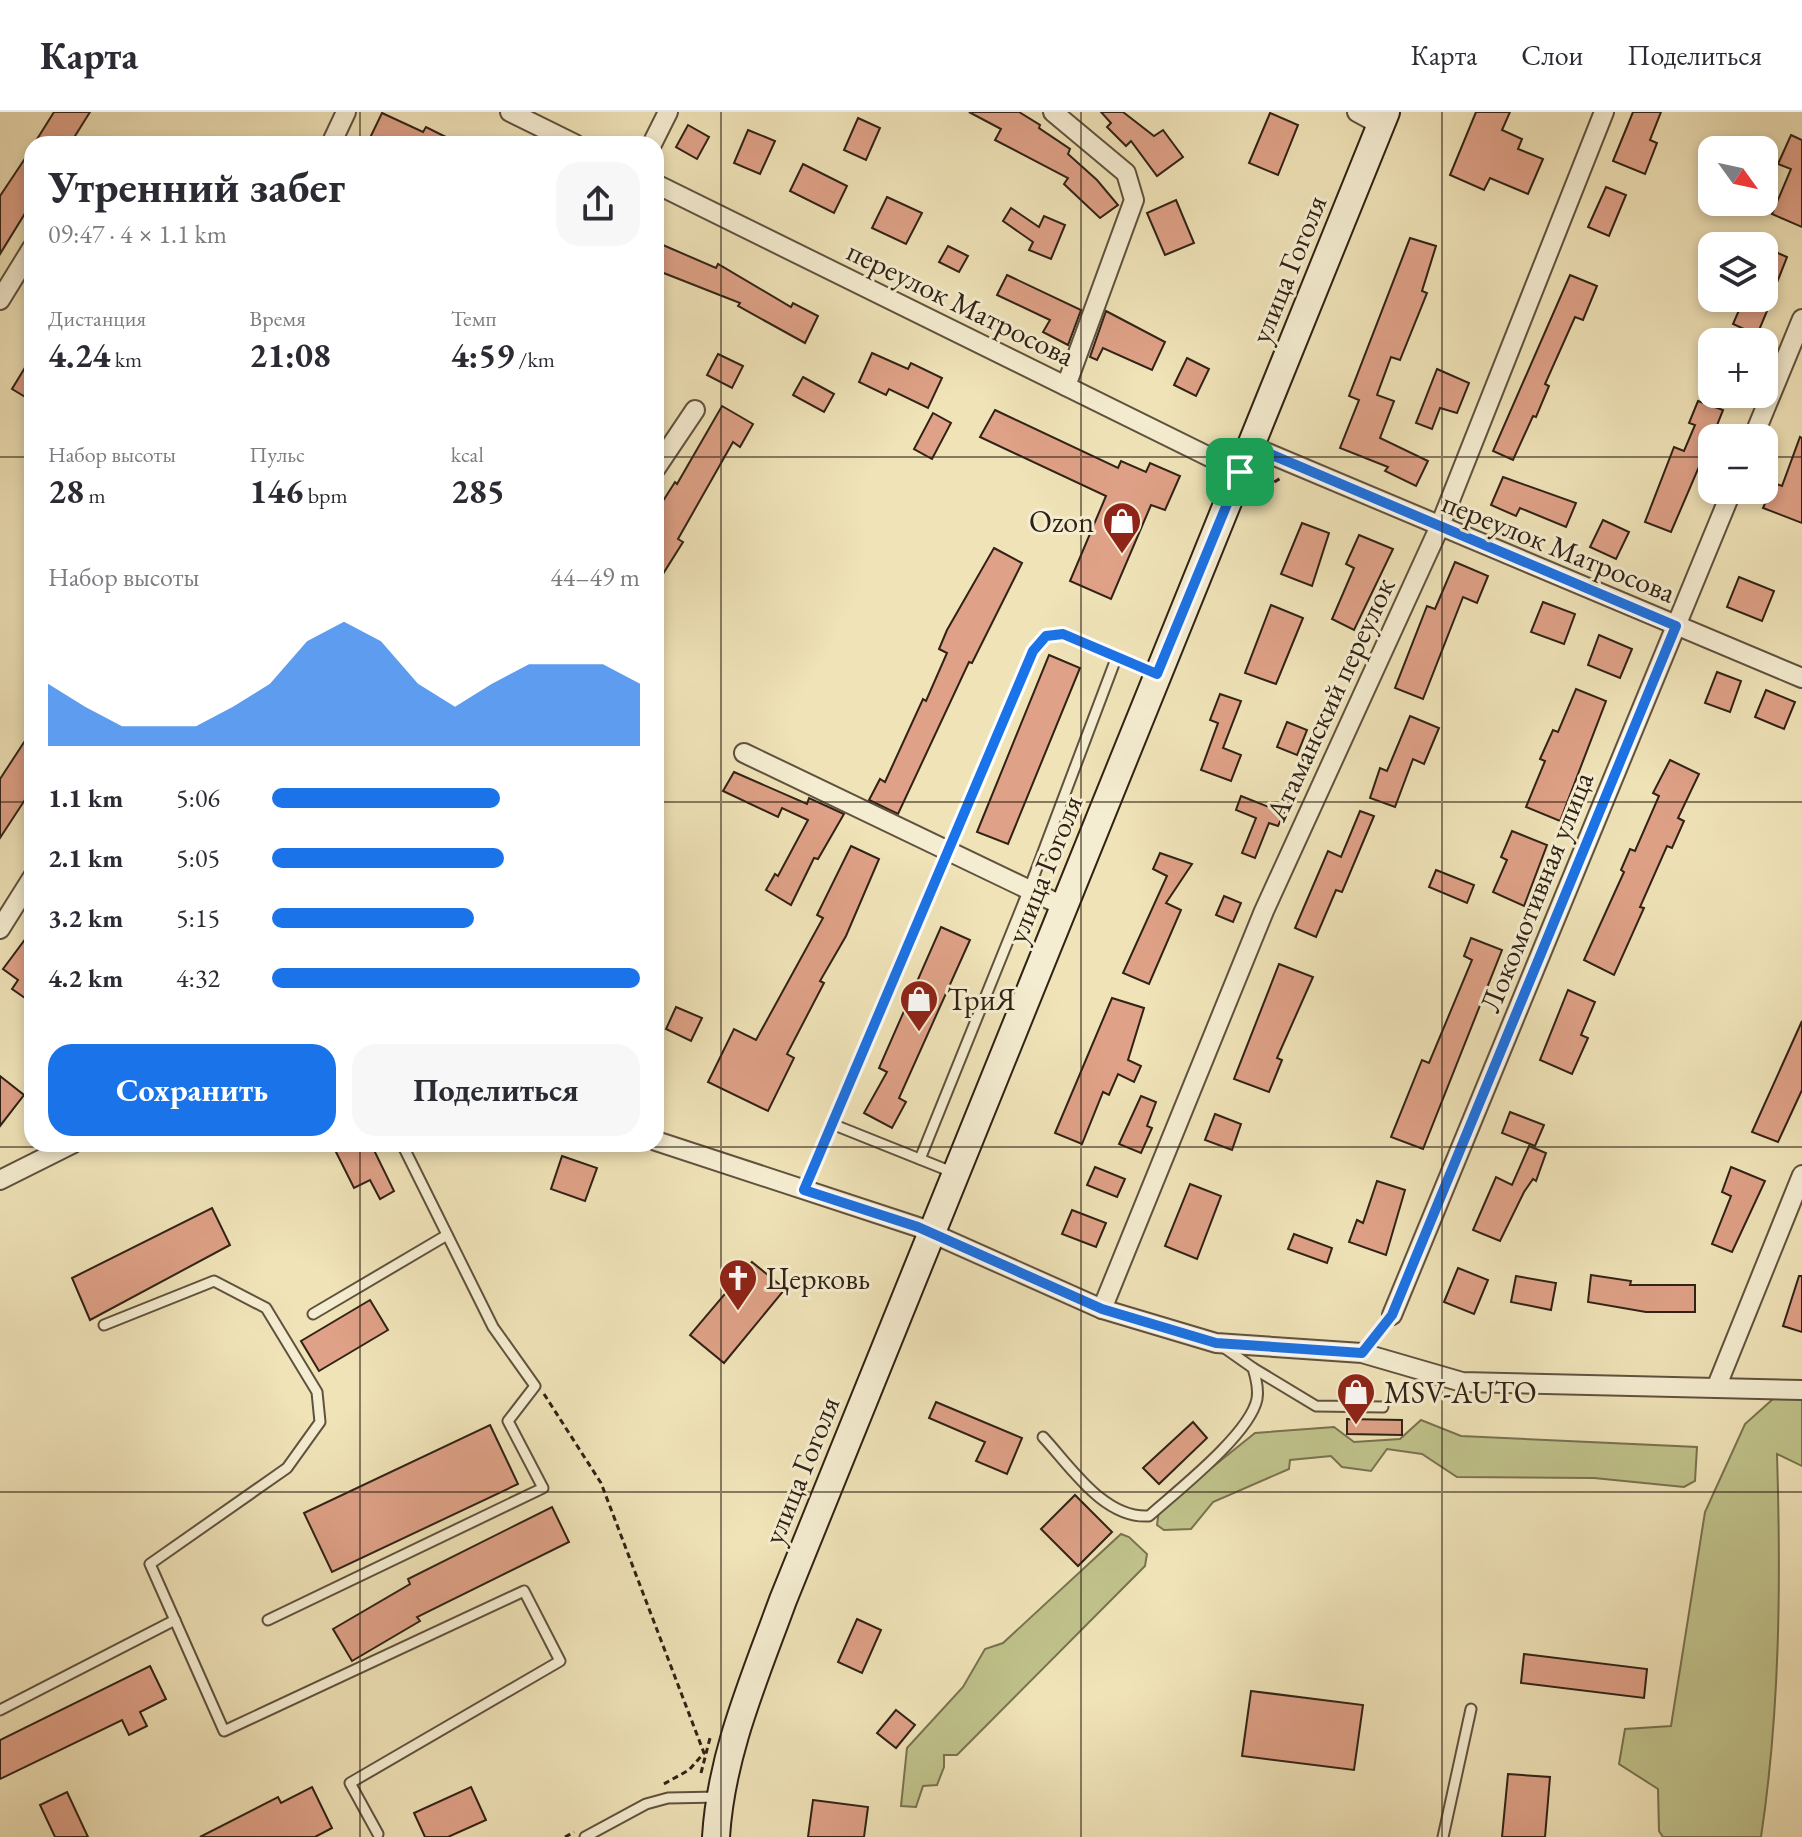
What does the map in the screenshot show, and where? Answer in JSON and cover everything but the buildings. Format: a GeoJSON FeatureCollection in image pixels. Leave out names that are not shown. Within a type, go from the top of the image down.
{"type":"FeatureCollection","features":[{"type":"Feature","properties":{"kind":"main road","name":"улица Гоголя"},"geometry":{"type":"LineString","coordinates":[[720,1836],[719,1797],[746,1702],[783,1600],[1384,118]]}},
{"type":"Feature","properties":{"kind":"street"},"geometry":{"type":"LineString","coordinates":[[335,136],[346,112]]}},
{"type":"Feature","properties":{"kind":"street"},"geometry":{"type":"LineString","coordinates":[[510,112],[559,136]]}},
{"type":"Feature","properties":{"kind":"street"},"geometry":{"type":"LineString","coordinates":[[656,136],[668,112]]}},
{"type":"Feature","properties":{"kind":"street"},"geometry":{"type":"LineString","coordinates":[[1053,112],[1126,173],[1134,200],[1066,386]]}},
{"type":"Feature","properties":{"kind":"street"},"geometry":{"type":"LineString","coordinates":[[1357,112],[1384,118]]}},
{"type":"Feature","properties":{"kind":"street","name":"Атаманский переулок"},"geometry":{"type":"LineString","coordinates":[[1102,1309],[1264,911],[1439,528],[1604,112]]}},
{"type":"Feature","properties":{"kind":"street","name":"переулок Матросова"},"geometry":{"type":"LineString","coordinates":[[664,188],[1240,472]]}},
{"type":"Feature","properties":{"kind":"street"},"geometry":{"type":"LineString","coordinates":[[0,300],[24,261]]}},
{"type":"Feature","properties":{"kind":"street"},"geometry":{"type":"LineString","coordinates":[[1759,424],[1802,319]]}},
{"type":"Feature","properties":{"kind":"street"},"geometry":{"type":"LineString","coordinates":[[664,456],[695,410]]}},
{"type":"Feature","properties":{"kind":"street","name":"переулок Матросова"},"geometry":{"type":"LineString","coordinates":[[1251,446],[1439,528],[1802,678]]}},
{"type":"Feature","properties":{"kind":"street","name":"Локомотивная улица"},"geometry":{"type":"LineString","coordinates":[[1392,1315],[1726,504]]}},
{"type":"Feature","properties":{"kind":"street"},"geometry":{"type":"LineString","coordinates":[[744,753],[1063,906]]}},
{"type":"Feature","properties":{"kind":"street"},"geometry":{"type":"LineString","coordinates":[[0,929],[24,891]]}},
{"type":"Feature","properties":{"kind":"street"},"geometry":{"type":"LineString","coordinates":[[664,1144],[932,1233],[1102,1309],[1216,1343],[1362,1353],[1462,1382],[1802,1390]]}},
{"type":"Feature","properties":{"kind":"street"},"geometry":{"type":"LineString","coordinates":[[0,1180],[56,1152]]}},
{"type":"Feature","properties":{"kind":"street"},"geometry":{"type":"LineString","coordinates":[[1716,1388],[1802,1175]]}},
{"type":"Feature","properties":{"kind":"lane"},"geometry":{"type":"LineString","coordinates":[[804,1190],[1039,644],[1046,636],[1063,634],[1157,674]]}},
{"type":"Feature","properties":{"kind":"lane"},"geometry":{"type":"LineString","coordinates":[[920,1159],[1029,889],[1117,656]]}},
{"type":"Feature","properties":{"kind":"lane"},"geometry":{"type":"LineString","coordinates":[[832,1124],[956,1173]]}},
{"type":"Feature","properties":{"kind":"lane"},"geometry":{"type":"LineString","coordinates":[[268,1620],[543,1488],[508,1421],[535,1386],[493,1327],[406,1152]]}},
{"type":"Feature","properties":{"kind":"lane"},"geometry":{"type":"LineString","coordinates":[[313,1314],[447,1235]]}},
{"type":"Feature","properties":{"kind":"lane"},"geometry":{"type":"LineString","coordinates":[[104,1325],[214,1281],[266,1308],[317,1392],[320,1422],[287,1468],[150,1564],[224,1731],[524,1591],[560,1661],[350,1783],[376,1836]]}},
{"type":"Feature","properties":{"kind":"lane"},"geometry":{"type":"LineString","coordinates":[[1216,1343],[1316,1406],[1383,1407]]}},
{"type":"Feature","properties":{"kind":"lane"},"geometry":{"type":"LineString","coordinates":[[1043,1437],[1101,1499],[1135,1517],[1149,1516],[1221,1452],[1250,1416],[1257,1399],[1253,1368]]}},
{"type":"Feature","properties":{"kind":"lane"},"geometry":{"type":"LineString","coordinates":[[0,1710],[175,1620]]}},
{"type":"Feature","properties":{"kind":"lane"},"geometry":{"type":"LineString","coordinates":[[1443,1837],[1471,1709]]}},
{"type":"Feature","properties":{"kind":"lane"},"geometry":{"type":"LineString","coordinates":[[581,1834],[646,1804],[668,1798],[719,1797]]}},
{"type":"Feature","properties":{"kind":"path"},"geometry":{"type":"LineString","coordinates":[[535,1386],[546,1395],[601,1483],[704,1753],[689,1770],[654,1790]]}},
{"type":"Feature","properties":{"kind":"path"},"geometry":{"type":"LineString","coordinates":[[565,1837],[581,1834]]}},
{"type":"Feature","properties":{"kind":"green space"},"geometry":{"type":"Polygon","coordinates":[[[1802,1395],[1802,1466],[1777,1454],[1778,1646],[1772,1742],[1761,1837],[1663,1837],[1659,1831],[1658,1789],[1619,1764],[1625,1729],[1671,1726],[1705,1512],[1745,1424],[1773,1399],[1802,1395]]]}},
{"type":"Feature","properties":{"kind":"green space"},"geometry":{"type":"Polygon","coordinates":[[[1421,1420],[1461,1436],[1697,1447],[1695,1481],[1684,1487],[1594,1478],[1457,1477],[1422,1454],[1387,1449],[1371,1471],[1342,1467],[1331,1456],[1290,1460],[1289,1469],[1213,1502],[1191,1529],[1164,1530],[1157,1525],[1159,1510],[1255,1433],[1334,1427],[1354,1442],[1400,1439],[1421,1420]]]}},
{"type":"Feature","properties":{"kind":"green space"},"geometry":{"type":"Polygon","coordinates":[[[1121,1534],[1129,1537],[1147,1554],[1145,1566],[957,1755],[944,1755],[944,1767],[937,1785],[923,1786],[916,1807],[901,1806],[907,1748],[963,1687],[985,1649],[1003,1643],[1121,1534]]]}},
{"type":"Feature","properties":{"kind":"place","name":"Ozon"},"geometry":{"type":"Point","coordinates":[1122,555]}},
{"type":"Feature","properties":{"kind":"place","name":"ТриЯ"},"geometry":{"type":"Point","coordinates":[919,1033]}},
{"type":"Feature","properties":{"kind":"place","name":"Церковь"},"geometry":{"type":"Point","coordinates":[738,1312]}},
{"type":"Feature","properties":{"kind":"place","name":"MSV-AUTO"},"geometry":{"type":"Point","coordinates":[1356,1426]}},
{"type":"Feature","properties":{"kind":"route"},"geometry":{"type":"LineString","coordinates":[[1251,446],[1676,626],[1392,1315],[1362,1353],[1216,1343],[1102,1309],[918,1227],[804,1190],[1033,651],[1046,636],[1063,634],[1157,674],[1240,472],[1251,446]]}}]}
